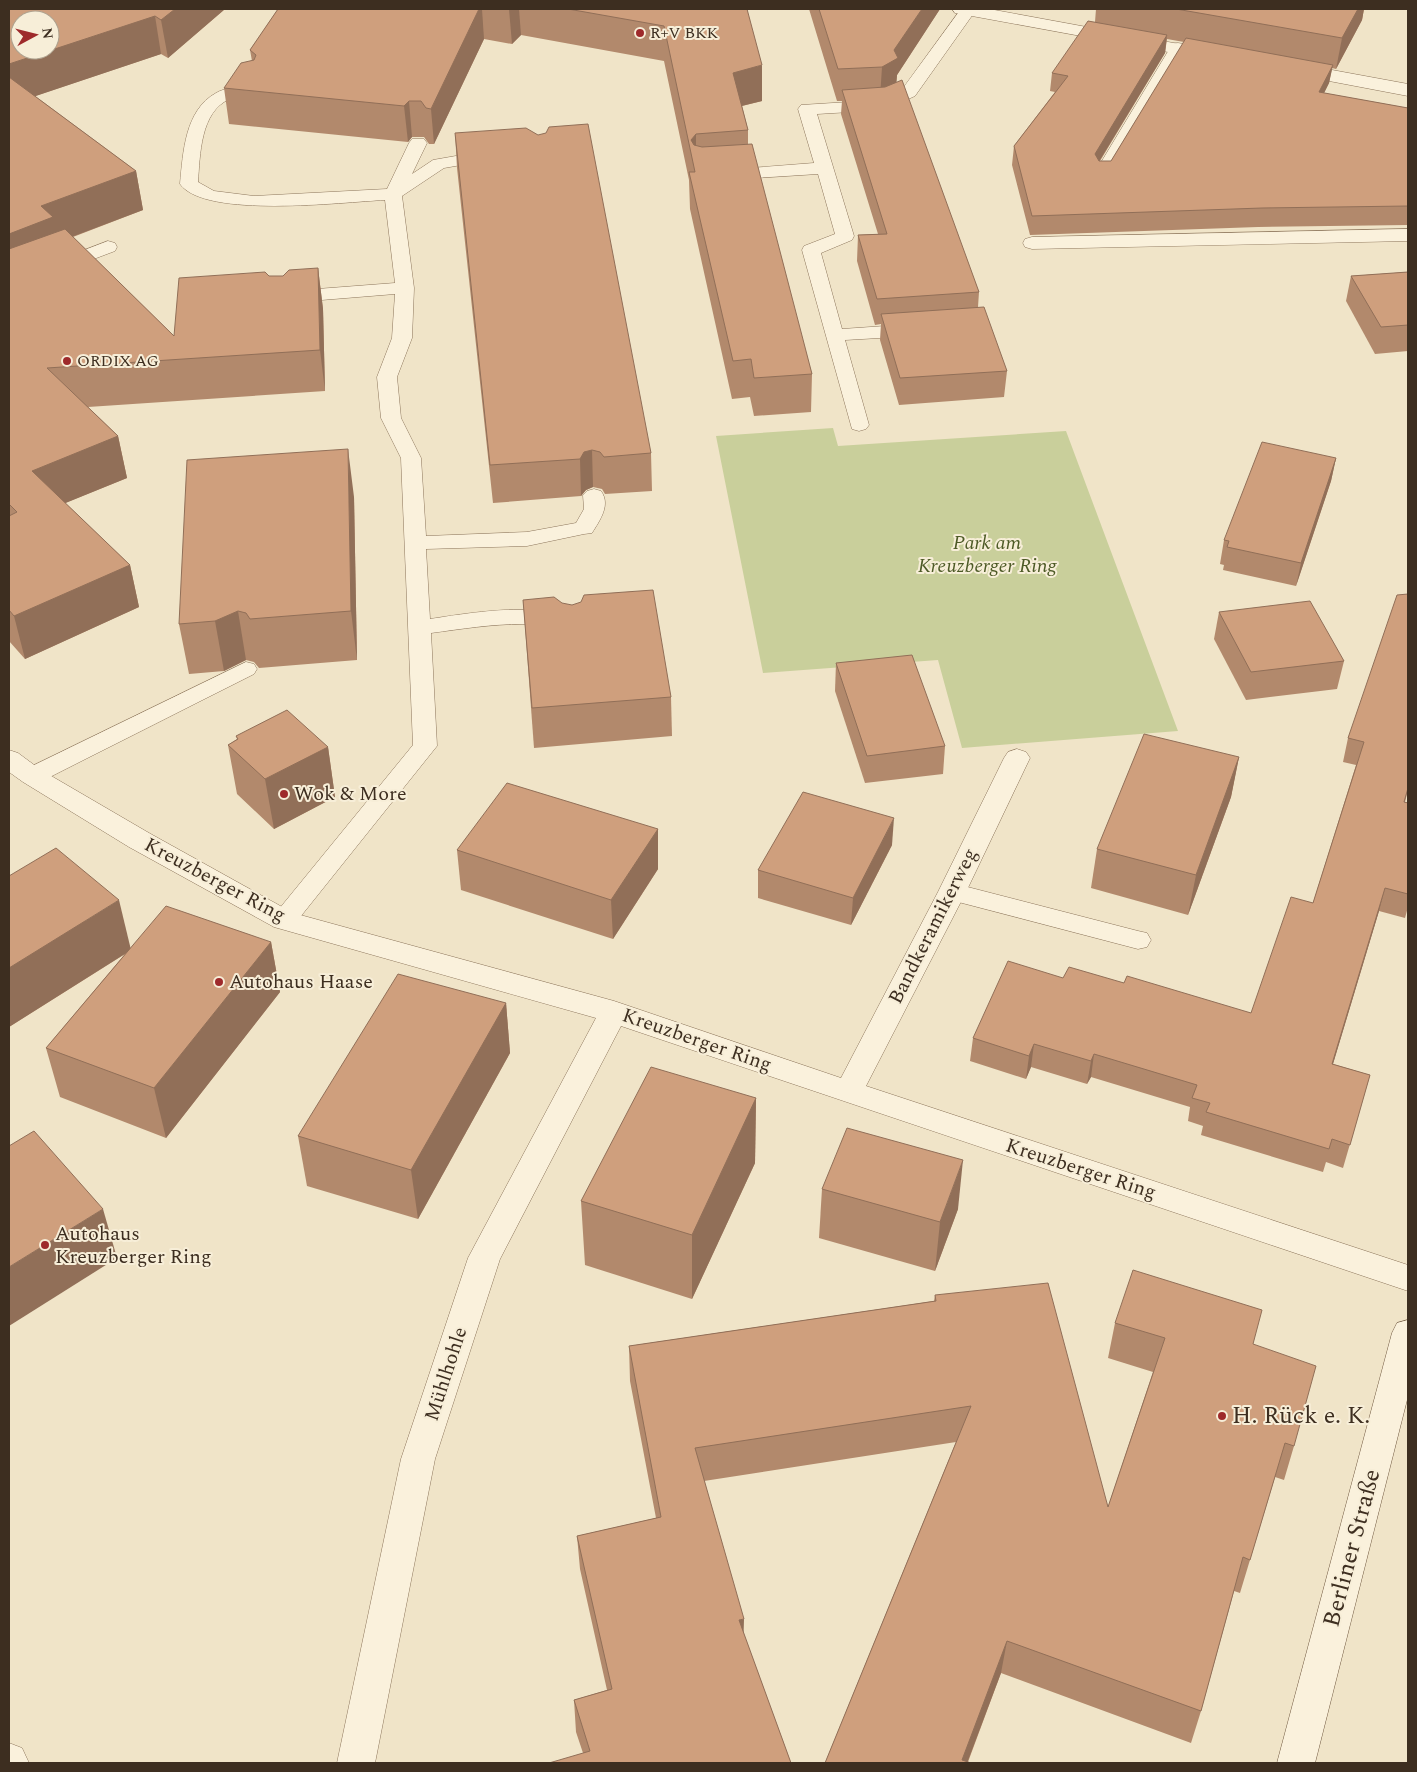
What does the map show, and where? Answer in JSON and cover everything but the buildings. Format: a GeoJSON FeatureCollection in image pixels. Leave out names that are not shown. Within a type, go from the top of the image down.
{"type":"FeatureCollection","features":[{"type":"Feature","properties":{"kind":"street"},"geometry":{"type":"LineString","coordinates":[[965,9],[1236,59]]}},
{"type":"Feature","properties":{"kind":"street"},"geometry":{"type":"LineString","coordinates":[[1274,66],[1408,90]]}},
{"type":"Feature","properties":{"kind":"street","name":"Kreuzberger Ring"},"geometry":{"type":"LineString","coordinates":[[9,758],[32,776],[139,840],[284,920],[614,1012],[848,1092],[1408,1278]]}},
{"type":"Feature","properties":{"kind":"street","name":"Bandkeramikerweg"},"geometry":{"type":"LineString","coordinates":[[848,1092],[952,892],[1016,758]]}},
{"type":"Feature","properties":{"kind":"street","name":"Mühlhohle"},"geometry":{"type":"LineString","coordinates":[[356,1763],[418,1459],[484,1258],[614,1012]]}},
{"type":"Feature","properties":{"kind":"street","name":"Berliner Straße"},"geometry":{"type":"LineString","coordinates":[[1296,1763],[1408,1333]]}},
{"type":"Feature","properties":{"kind":"lane"},"geometry":{"type":"LineString","coordinates":[[860,425],[811,250],[845,236],[807,109],[884,105],[909,92],[965,9]]}},
{"type":"Feature","properties":{"kind":"lane"},"geometry":{"type":"LineString","coordinates":[[1103,174],[1178,48]]}},
{"type":"Feature","properties":{"kind":"lane"},"geometry":{"type":"LineString","coordinates":[[251,91],[222,96],[205,111],[194,136],[189,184],[209,196],[254,201],[393,194],[438,164],[484,155],[509,154]]}},
{"type":"Feature","properties":{"kind":"lane"},"geometry":{"type":"LineString","coordinates":[[284,920],[424,746],[411,458],[391,418],[387,377],[402,338],[405,288],[393,194],[418,143]]}},
{"type":"Feature","properties":{"kind":"lane"},"geometry":{"type":"LineString","coordinates":[[711,176],[825,168]]}},
{"type":"Feature","properties":{"kind":"lane"},"geometry":{"type":"LineString","coordinates":[[1032,243],[1408,235]]}},
{"type":"Feature","properties":{"kind":"lane"},"geometry":{"type":"LineString","coordinates":[[9,285],[108,247]]}},
{"type":"Feature","properties":{"kind":"lane"},"geometry":{"type":"LineString","coordinates":[[282,311],[291,297],[405,288]]}},
{"type":"Feature","properties":{"kind":"lane"},"geometry":{"type":"LineString","coordinates":[[835,335],[929,329]]}},
{"type":"Feature","properties":{"kind":"lane"},"geometry":{"type":"LineString","coordinates":[[415,543],[527,539],[584,528],[595,508],[594,495]]}},
{"type":"Feature","properties":{"kind":"lane"},"geometry":{"type":"LineString","coordinates":[[419,626],[496,619],[549,618],[573,635]]}},
{"type":"Feature","properties":{"kind":"lane"},"geometry":{"type":"LineString","coordinates":[[32,776],[246,669]]}},
{"type":"Feature","properties":{"kind":"lane"},"geometry":{"type":"LineString","coordinates":[[952,892],[1138,940]]}},
{"type":"Feature","properties":{"kind":"green space","name":"Park am Kreuzberger Ring"},"geometry":{"type":"Polygon","coordinates":[[[833,428],[838,446],[1066,431],[1178,731],[962,748],[938,660],[763,673],[716,436],[833,428]]]}},
{"type":"Feature","properties":{"kind":"place","name":"R+V BKK"},"geometry":{"type":"Point","coordinates":[640,33]}},
{"type":"Feature","properties":{"kind":"place","name":"ORDIX AG"},"geometry":{"type":"Point","coordinates":[67,361]}},
{"type":"Feature","properties":{"kind":"place","name":"Wok & More"},"geometry":{"type":"Point","coordinates":[284,794]}},
{"type":"Feature","properties":{"kind":"place","name":"Autohaus Haase"},"geometry":{"type":"Point","coordinates":[219,982]}},
{"type":"Feature","properties":{"kind":"place","name":"Autohaus Kreuzberger Ring"},"geometry":{"type":"Point","coordinates":[45,1245]}},
{"type":"Feature","properties":{"kind":"place","name":"H. Rück e. K."},"geometry":{"type":"Point","coordinates":[1222,1416]}}]}
